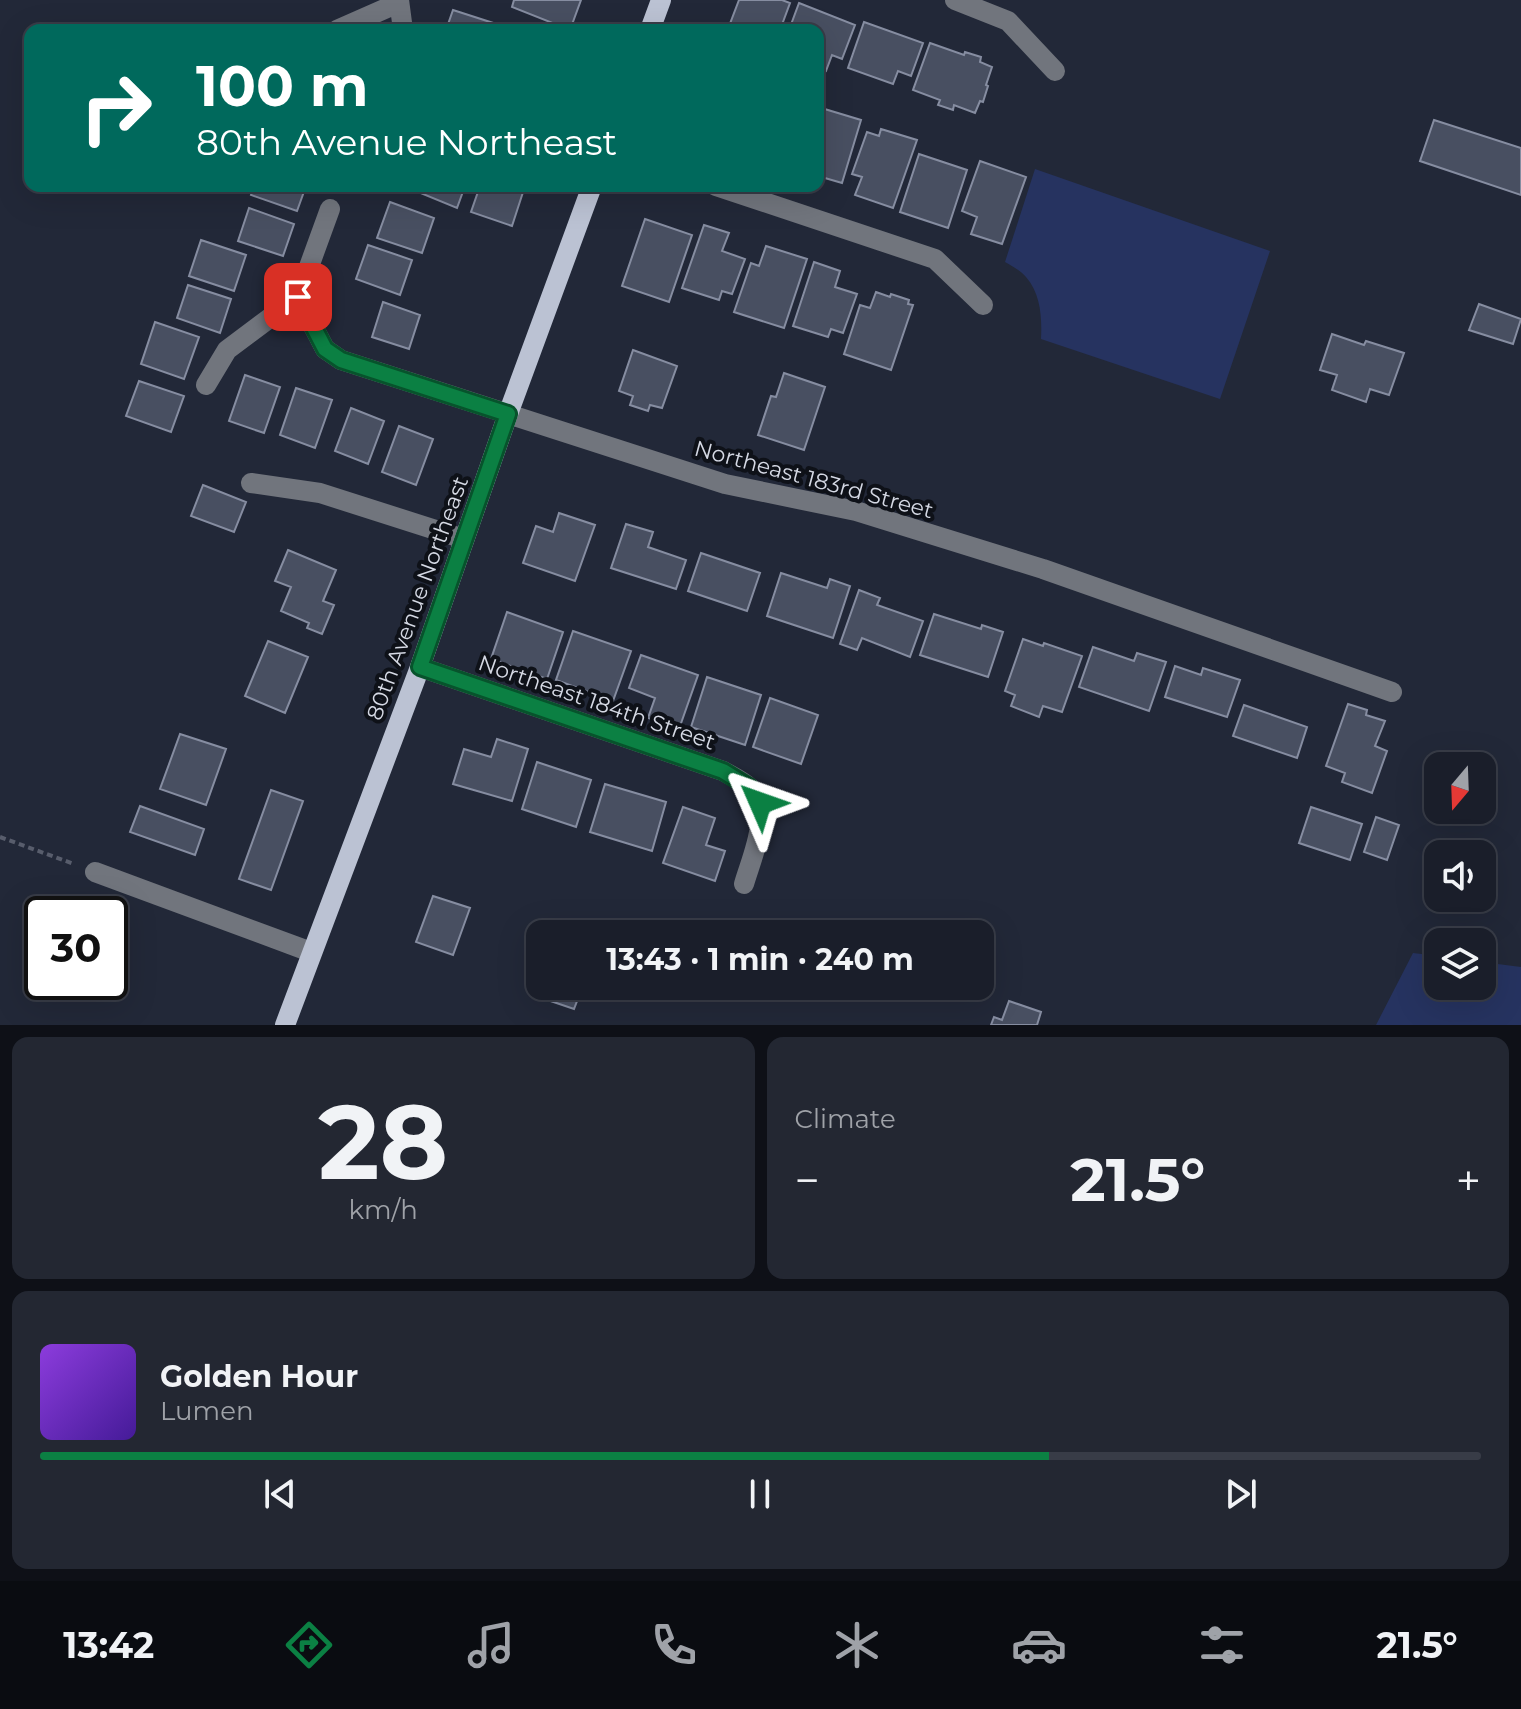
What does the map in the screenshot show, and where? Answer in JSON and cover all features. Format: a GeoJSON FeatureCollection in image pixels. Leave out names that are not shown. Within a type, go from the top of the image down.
{"type":"FeatureCollection","features":[{"type":"Feature","properties":{"kind":"main road"},"geometry":{"type":"LineString","coordinates":[[652,24],[661,0]]}},
{"type":"Feature","properties":{"kind":"main road","name":"80th Avenue Northeast"},"geometry":{"type":"LineString","coordinates":[[285,1025],[420,667],[590,192]]}},
{"type":"Feature","properties":{"kind":"street"},"geometry":{"type":"LineString","coordinates":[[955,0],[1008,21],[1055,71]]}},
{"type":"Feature","properties":{"kind":"street"},"geometry":{"type":"LineString","coordinates":[[350,24],[398,2],[402,24]]}},
{"type":"Feature","properties":{"kind":"street"},"geometry":{"type":"LineString","coordinates":[[734,192],[935,259],[983,305]]}},
{"type":"Feature","properties":{"kind":"street"},"geometry":{"type":"LineString","coordinates":[[206,385],[227,350],[298,297],[330,209]]}},
{"type":"Feature","properties":{"kind":"street","name":"Northeast 183rd Street"},"geometry":{"type":"LineString","coordinates":[[298,297],[325,349],[341,360],[725,484],[856,511],[1029,565],[1392,692]]}},
{"type":"Feature","properties":{"kind":"street"},"geometry":{"type":"LineString","coordinates":[[251,483],[320,493],[464,539]]}},
{"type":"Feature","properties":{"kind":"street","name":"Northeast 184th Street"},"geometry":{"type":"LineString","coordinates":[[420,667],[723,771],[749,787],[760,803],[760,829],[744,884]]}},
{"type":"Feature","properties":{"kind":"street"},"geometry":{"type":"LineString","coordinates":[[95,872],[311,952]]}},
{"type":"Feature","properties":{"kind":"path"},"geometry":{"type":"LineString","coordinates":[[0,837],[95,872]]}},
{"type":"Feature","properties":{"kind":"shaded area"},"geometry":{"type":"Polygon","coordinates":[[[1035,169],[1270,251],[1220,399],[1041,339],[1041,315],[1035,291],[1024,275],[1005,262],[1035,169]]]}},
{"type":"Feature","properties":{"kind":"shaded area"},"geometry":{"type":"Polygon","coordinates":[[[1413,953],[1424,954],[1424,1000],[1496,1000],[1496,964],[1521,967],[1521,1025],[1376,1025],[1413,953]]]}},
{"type":"Feature","properties":{"kind":"building"},"geometry":{"type":"Polygon","coordinates":[[[514,0],[581,0],[572,24],[555,24],[512,7],[514,0]]]}},
{"type":"Feature","properties":{"kind":"building"},"geometry":{"type":"Polygon","coordinates":[[[739,0],[782,0],[790,3],[782,24],[730,24],[739,0]]]}},
{"type":"Feature","properties":{"kind":"building"},"geometry":{"type":"Polygon","coordinates":[[[799,3],[855,25],[842,59],[832,55],[826,71],[824,24],[791,24],[799,3]]]}},
{"type":"Feature","properties":{"kind":"building"},"geometry":{"type":"Polygon","coordinates":[[[453,10],[496,24],[448,24],[453,10]]]}},
{"type":"Feature","properties":{"kind":"building"},"geometry":{"type":"Polygon","coordinates":[[[864,22],[923,43],[911,76],[898,71],[893,84],[848,68],[864,22]]]}},
{"type":"Feature","properties":{"kind":"building"},"geometry":{"type":"Polygon","coordinates":[[[930,43],[964,55],[965,52],[981,57],[980,62],[992,67],[983,102],[980,101],[975,113],[954,105],[953,110],[938,105],[940,100],[913,90],[930,43]]]}},
{"type":"Feature","properties":{"kind":"building"},"geometry":{"type":"Polygon","coordinates":[[[824,109],[861,120],[842,183],[824,178],[824,109]]]}},
{"type":"Feature","properties":{"kind":"building"},"geometry":{"type":"Polygon","coordinates":[[[1434,120],[1521,148],[1521,195],[1420,161],[1434,120]]]}},
{"type":"Feature","properties":{"kind":"building"},"geometry":{"type":"Polygon","coordinates":[[[881,129],[917,140],[893,208],[855,195],[862,177],[852,174],[867,132],[879,136],[881,129]]]}},
{"type":"Feature","properties":{"kind":"building"},"geometry":{"type":"Polygon","coordinates":[[[919,154],[967,170],[948,228],[900,212],[919,154]]]}},
{"type":"Feature","properties":{"kind":"building"},"geometry":{"type":"Polygon","coordinates":[[[980,161],[1026,177],[1002,244],[971,234],[977,217],[962,211],[980,161]]]}},
{"type":"Feature","properties":{"kind":"building"},"geometry":{"type":"Polygon","coordinates":[[[252,192],[304,192],[297,211],[251,195],[252,192]]]}},
{"type":"Feature","properties":{"kind":"building"},"geometry":{"type":"Polygon","coordinates":[[[418,192],[463,192],[457,208],[418,192]]]}},
{"type":"Feature","properties":{"kind":"building"},"geometry":{"type":"Polygon","coordinates":[[[478,192],[523,192],[512,226],[471,212],[478,192]]]}},
{"type":"Feature","properties":{"kind":"building"},"geometry":{"type":"Polygon","coordinates":[[[390,202],[434,218],[422,253],[377,238],[390,202]]]}},
{"type":"Feature","properties":{"kind":"building"},"geometry":{"type":"Polygon","coordinates":[[[249,208],[294,224],[283,256],[238,241],[249,208]]]}},
{"type":"Feature","properties":{"kind":"building"},"geometry":{"type":"Polygon","coordinates":[[[645,219],[692,235],[669,302],[622,286],[645,219]]]}},
{"type":"Feature","properties":{"kind":"building"},"geometry":{"type":"Polygon","coordinates":[[[704,225],[729,233],[722,251],[745,259],[732,294],[722,291],[719,300],[682,288],[704,225]]]}},
{"type":"Feature","properties":{"kind":"building"},"geometry":{"type":"Polygon","coordinates":[[[201,240],[246,255],[234,291],[189,276],[201,240]]]}},
{"type":"Feature","properties":{"kind":"building"},"geometry":{"type":"Polygon","coordinates":[[[368,245],[412,260],[400,295],[356,279],[368,245]]]}},
{"type":"Feature","properties":{"kind":"building"},"geometry":{"type":"Polygon","coordinates":[[[766,246],[807,259],[784,328],[734,312],[751,263],[759,266],[766,246]]]}},
{"type":"Feature","properties":{"kind":"building"},"geometry":{"type":"Polygon","coordinates":[[[814,262],[840,271],[835,287],[857,294],[843,333],[831,329],[828,337],[793,326],[814,262]]]}},
{"type":"Feature","properties":{"kind":"building"},"geometry":{"type":"Polygon","coordinates":[[[188,285],[231,299],[220,333],[177,318],[188,285]]]}},
{"type":"Feature","properties":{"kind":"building"},"geometry":{"type":"Polygon","coordinates":[[[876,292],[909,300],[908,304],[913,305],[891,370],[844,354],[860,305],[870,308],[876,292]]]}},
{"type":"Feature","properties":{"kind":"building"},"geometry":{"type":"Polygon","coordinates":[[[383,302],[420,315],[409,349],[372,337],[383,302]]]}},
{"type":"Feature","properties":{"kind":"building"},"geometry":{"type":"Polygon","coordinates":[[[1479,304],[1521,319],[1513,344],[1469,330],[1479,304]]]}},
{"type":"Feature","properties":{"kind":"building"},"geometry":{"type":"Polygon","coordinates":[[[155,322],[199,337],[184,379],[141,364],[155,322]]]}},
{"type":"Feature","properties":{"kind":"building"},"geometry":{"type":"Polygon","coordinates":[[[1332,334],[1364,345],[1366,341],[1404,353],[1389,395],[1370,389],[1366,402],[1332,390],[1337,375],[1320,370],[1332,334]]]}},
{"type":"Feature","properties":{"kind":"building"},"geometry":{"type":"Polygon","coordinates":[[[633,350],[677,366],[662,408],[650,405],[648,411],[630,405],[633,396],[619,391],[633,350]]]}},
{"type":"Feature","properties":{"kind":"building"},"geometry":{"type":"Polygon","coordinates":[[[784,373],[825,387],[804,450],[758,435],[771,396],[776,397],[784,373]]]}},
{"type":"Feature","properties":{"kind":"building"},"geometry":{"type":"Polygon","coordinates":[[[245,375],[280,387],[264,433],[229,421],[245,375]]]}},
{"type":"Feature","properties":{"kind":"building"},"geometry":{"type":"Polygon","coordinates":[[[139,381],[184,396],[171,432],[126,416],[139,381]]]}},
{"type":"Feature","properties":{"kind":"building"},"geometry":{"type":"Polygon","coordinates":[[[296,388],[332,400],[315,448],[280,435],[296,388]]]}},
{"type":"Feature","properties":{"kind":"building"},"geometry":{"type":"Polygon","coordinates":[[[351,408],[384,421],[368,464],[335,451],[351,408]]]}},
{"type":"Feature","properties":{"kind":"building"},"geometry":{"type":"Polygon","coordinates":[[[399,426],[433,439],[416,485],[382,472],[399,426]]]}},
{"type":"Feature","properties":{"kind":"building"},"geometry":{"type":"Polygon","coordinates":[[[203,485],[246,502],[234,532],[191,516],[203,485]]]}},
{"type":"Feature","properties":{"kind":"building"},"geometry":{"type":"Polygon","coordinates":[[[559,513],[595,525],[575,581],[523,563],[536,526],[553,532],[559,513]]]}},
{"type":"Feature","properties":{"kind":"building"},"geometry":{"type":"Polygon","coordinates":[[[626,524],[653,532],[648,547],[686,560],[676,589],[611,568],[626,524]]]}},
{"type":"Feature","properties":{"kind":"building"},"geometry":{"type":"Polygon","coordinates":[[[288,550],[336,570],[323,601],[334,605],[322,634],[307,628],[309,623],[281,611],[291,587],[275,581],[288,550]]]}},
{"type":"Feature","properties":{"kind":"building"},"geometry":{"type":"Polygon","coordinates":[[[701,553],[760,573],[747,611],[688,591],[701,553]]]}},
{"type":"Feature","properties":{"kind":"building"},"geometry":{"type":"Polygon","coordinates":[[[781,573],[827,588],[830,579],[850,586],[833,638],[767,616],[781,573]]]}},
{"type":"Feature","properties":{"kind":"building"},"geometry":{"type":"Polygon","coordinates":[[[859,590],[880,598],[877,605],[923,621],[910,657],[862,638],[857,650],[840,644],[859,590]]]}},
{"type":"Feature","properties":{"kind":"building"},"geometry":{"type":"Polygon","coordinates":[[[507,612],[563,632],[547,679],[491,659],[507,612]]]}},
{"type":"Feature","properties":{"kind":"building"},"geometry":{"type":"Polygon","coordinates":[[[934,614],[981,629],[982,625],[1003,632],[988,677],[920,655],[934,614]]]}},
{"type":"Feature","properties":{"kind":"building"},"geometry":{"type":"Polygon","coordinates":[[[573,631],[631,651],[613,701],[556,680],[573,631]]]}},
{"type":"Feature","properties":{"kind":"building"},"geometry":{"type":"Polygon","coordinates":[[[1023,639],[1082,656],[1062,712],[1043,706],[1039,717],[1011,706],[1015,695],[1005,691],[1023,639]]]}},
{"type":"Feature","properties":{"kind":"building"},"geometry":{"type":"Polygon","coordinates":[[[268,641],[308,657],[285,713],[245,696],[268,641]]]}},
{"type":"Feature","properties":{"kind":"building"},"geometry":{"type":"Polygon","coordinates":[[[1093,647],[1134,661],[1137,653],[1166,662],[1149,711],[1079,687],[1093,647]]]}},
{"type":"Feature","properties":{"kind":"building"},"geometry":{"type":"Polygon","coordinates":[[[641,655],[698,675],[679,729],[648,718],[655,698],[629,688],[641,655]]]}},
{"type":"Feature","properties":{"kind":"building"},"geometry":{"type":"Polygon","coordinates":[[[1175,666],[1201,675],[1203,668],[1240,680],[1227,717],[1165,697],[1175,666]]]}},
{"type":"Feature","properties":{"kind":"building"},"geometry":{"type":"Polygon","coordinates":[[[707,677],[761,695],[745,745],[691,727],[707,677]]]}},
{"type":"Feature","properties":{"kind":"building"},"geometry":{"type":"Polygon","coordinates":[[[770,698],[818,715],[801,764],[753,747],[770,698]]]}},
{"type":"Feature","properties":{"kind":"building"},"geometry":{"type":"Polygon","coordinates":[[[1348,704],[1367,710],[1366,715],[1385,721],[1375,746],[1387,751],[1372,793],[1342,782],[1345,773],[1326,766],[1348,704]]]}},
{"type":"Feature","properties":{"kind":"building"},"geometry":{"type":"Polygon","coordinates":[[[1244,705],[1307,727],[1297,758],[1233,736],[1244,705]]]}},
{"type":"Feature","properties":{"kind":"building"},"geometry":{"type":"Polygon","coordinates":[[[180,734],[226,749],[206,805],[160,789],[180,734]]]}},
{"type":"Feature","properties":{"kind":"building"},"geometry":{"type":"Polygon","coordinates":[[[497,739],[528,749],[512,801],[453,784],[464,749],[491,757],[497,739]]]}},
{"type":"Feature","properties":{"kind":"building"},"geometry":{"type":"Polygon","coordinates":[[[537,762],[591,780],[576,827],[522,809],[537,762]]]}},
{"type":"Feature","properties":{"kind":"building"},"geometry":{"type":"Polygon","coordinates":[[[605,784],[666,802],[652,851],[590,832],[605,784]]]}},
{"type":"Feature","properties":{"kind":"building"},"geometry":{"type":"Polygon","coordinates":[[[271,790],[303,801],[271,890],[239,879],[271,790]]]}},
{"type":"Feature","properties":{"kind":"building"},"geometry":{"type":"Polygon","coordinates":[[[140,806],[204,829],[195,855],[130,832],[140,806]]]}},
{"type":"Feature","properties":{"kind":"building"},"geometry":{"type":"Polygon","coordinates":[[[683,807],[715,818],[706,845],[725,851],[715,881],[663,863],[683,807]]]}},
{"type":"Feature","properties":{"kind":"building"},"geometry":{"type":"Polygon","coordinates":[[[1311,807],[1362,824],[1350,860],[1299,843],[1311,807]]]}},
{"type":"Feature","properties":{"kind":"building"},"geometry":{"type":"Polygon","coordinates":[[[1376,817],[1399,825],[1387,860],[1364,852],[1376,817]]]}},
{"type":"Feature","properties":{"kind":"building"},"geometry":{"type":"Polygon","coordinates":[[[433,896],[470,908],[453,955],[416,942],[433,896]]]}},
{"type":"Feature","properties":{"kind":"building"},"geometry":{"type":"Polygon","coordinates":[[[548,1000],[577,1000],[574,1009],[548,1000]]]}},
{"type":"Feature","properties":{"kind":"building"},"geometry":{"type":"Polygon","coordinates":[[[1009,1001],[1041,1012],[1037,1025],[991,1025],[994,1017],[1002,1020],[1009,1001]]]}},
{"type":"Feature","properties":{"kind":"route"},"geometry":{"type":"LineString","coordinates":[[298,297],[325,349],[341,360],[508,414],[420,667],[723,771],[749,787],[760,803]]}}]}
